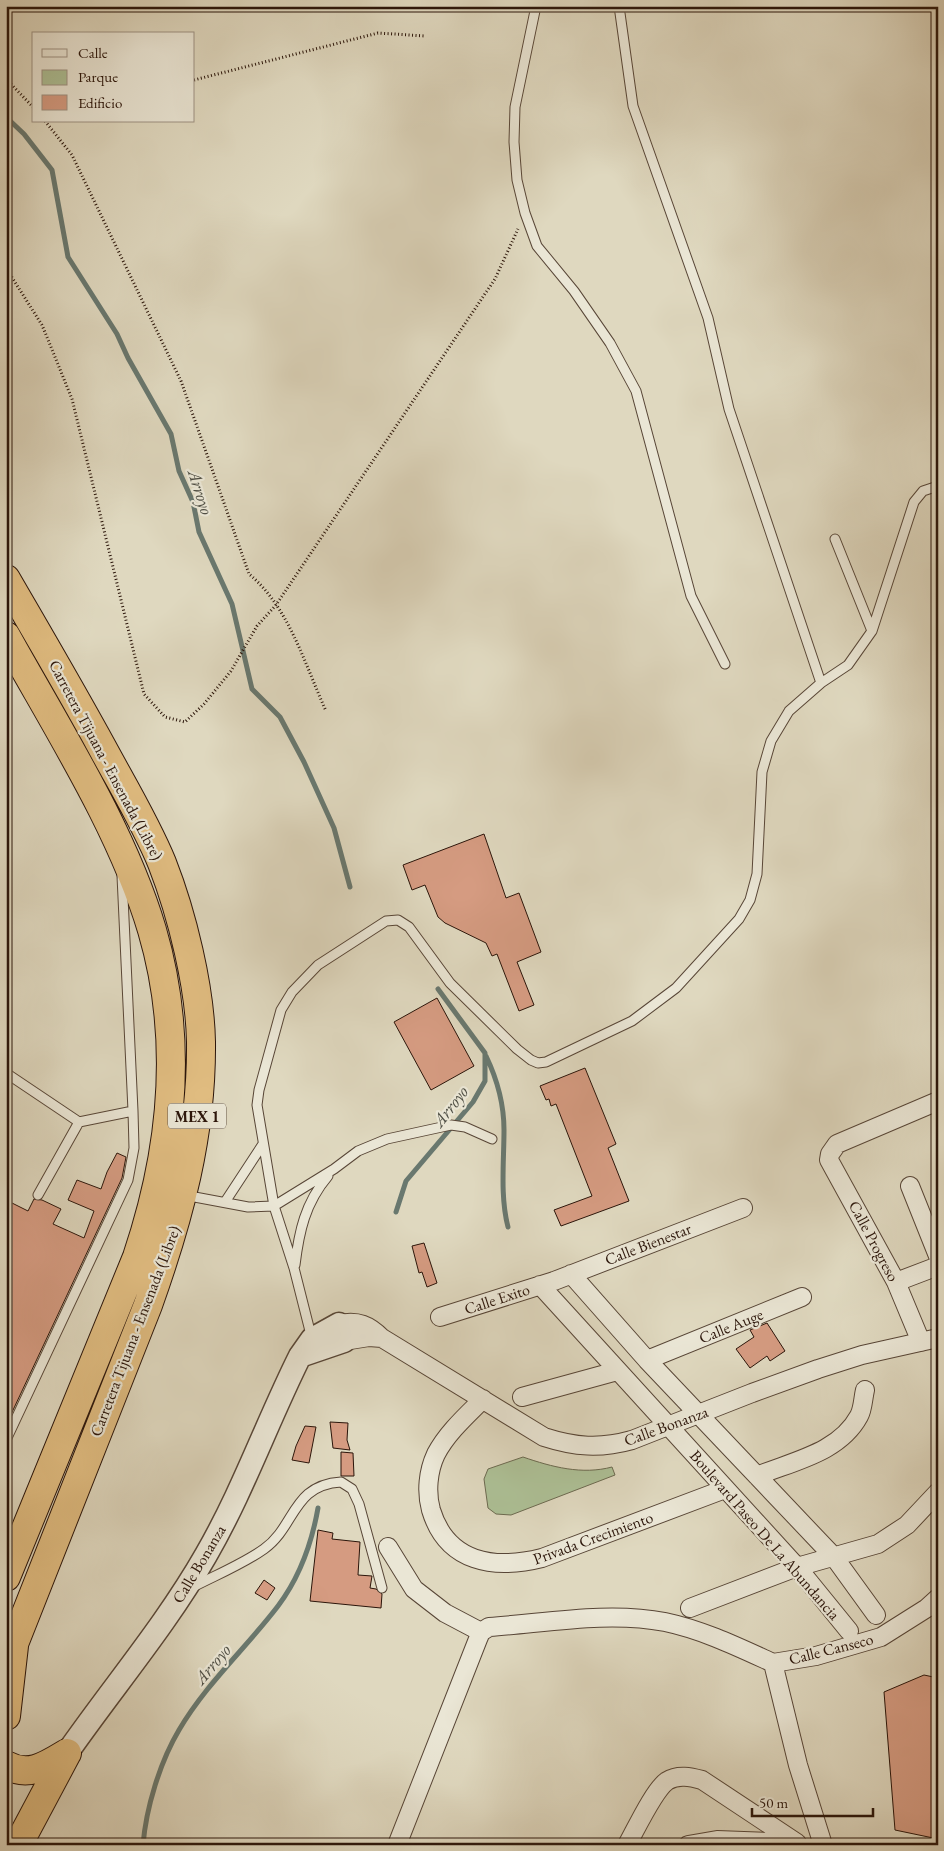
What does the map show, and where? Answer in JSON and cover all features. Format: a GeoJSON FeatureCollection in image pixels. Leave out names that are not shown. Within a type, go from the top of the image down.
{"type":"FeatureCollection","features":[{"type":"Feature","properties":{"kind":"highway","name":"Carretera Tijuana - Ensenada (Libre)"},"geometry":{"type":"LineString","coordinates":[[6,579],[145,828],[162,864],[185,940],[196,990],[201,1041],[194,1141],[184,1195],[148,1304],[6,1664]]}},
{"type":"Feature","properties":{"kind":"highway","name":"Carretera Tijuana - Ensenada (Libre)"},"geometry":{"type":"LineString","coordinates":[[6,636],[107,818],[152,929],[163,979],[171,1068],[170,1120],[162,1171],[151,1214],[137,1257],[6,1577]]}},
{"type":"Feature","properties":{"kind":"highway"},"geometry":{"type":"LineString","coordinates":[[6,1716],[15,1639]]}},
{"type":"Feature","properties":{"kind":"highway"},"geometry":{"type":"LineString","coordinates":[[6,1764],[16,1771],[30,1771],[44,1767],[67,1753]]}},
{"type":"Feature","properties":{"kind":"highway"},"geometry":{"type":"LineString","coordinates":[[18,1845],[67,1753]]}},
{"type":"Feature","properties":{"kind":"street","name":"Calle Progreso"},"geometry":{"type":"LineString","coordinates":[[930,1340],[829,1160],[830,1154],[837,1144],[938,1101]]}},
{"type":"Feature","properties":{"kind":"street"},"geometry":{"type":"LineString","coordinates":[[910,1186],[938,1256]]}},
{"type":"Feature","properties":{"kind":"street","name":"Calle Bienestar"},"geometry":{"type":"LineString","coordinates":[[547,1283],[744,1208]]}},
{"type":"Feature","properties":{"kind":"street"},"geometry":{"type":"LineString","coordinates":[[896,1282],[938,1266]]}},
{"type":"Feature","properties":{"kind":"street","name":"Boulevard Paseo De La Abundancia"},"geometry":{"type":"LineString","coordinates":[[571,1274],[654,1357],[699,1414],[834,1557],[876,1615]]}},
{"type":"Feature","properties":{"kind":"street","name":"Boulevard Paseo De La Abundancia"},"geometry":{"type":"LineString","coordinates":[[547,1283],[617,1372],[796,1567],[849,1630]]}},
{"type":"Feature","properties":{"kind":"street","name":"Calle Exito"},"geometry":{"type":"LineString","coordinates":[[440,1318],[547,1283]]}},
{"type":"Feature","properties":{"kind":"street","name":"Calle Auge"},"geometry":{"type":"LineString","coordinates":[[654,1357],[802,1297]]}},
{"type":"Feature","properties":{"kind":"street","name":"Calle Bonanza"},"geometry":{"type":"LineString","coordinates":[[67,1753],[184,1592],[225,1520],[309,1349],[342,1332],[382,1338],[544,1438],[568,1445],[589,1448],[611,1446],[632,1440],[818,1369],[862,1355],[930,1340]]}},
{"type":"Feature","properties":{"kind":"street"},"geometry":{"type":"LineString","coordinates":[[522,1397],[617,1372]]}},
{"type":"Feature","properties":{"kind":"street"},"geometry":{"type":"LineString","coordinates":[[757,1476],[825,1450],[845,1436],[860,1415],[865,1390]]}},
{"type":"Feature","properties":{"kind":"street","name":"Privada Crecimiento"},"geometry":{"type":"LineString","coordinates":[[483,1399],[445,1439],[436,1456],[428,1482],[429,1503],[433,1517],[446,1542],[464,1554],[486,1562],[515,1563],[542,1558],[725,1489]]}},
{"type":"Feature","properties":{"kind":"street"},"geometry":{"type":"LineString","coordinates":[[690,1608],[796,1567],[878,1544],[907,1525],[935,1498],[938,1492]]}},
{"type":"Feature","properties":{"kind":"street"},"geometry":{"type":"LineString","coordinates":[[388,1547],[414,1589],[445,1613],[482,1632]]}},
{"type":"Feature","properties":{"kind":"street","name":"Calle Canseco"},"geometry":{"type":"LineString","coordinates":[[773,1663],[816,1656],[881,1637],[927,1608],[938,1598]]}},
{"type":"Feature","properties":{"kind":"street"},"geometry":{"type":"LineString","coordinates":[[397,1845],[482,1632],[489,1628],[626,1618],[665,1622],[705,1633],[773,1663],[798,1765],[822,1844],[717,1840],[688,1845]]}},
{"type":"Feature","properties":{"kind":"street"},"geometry":{"type":"LineString","coordinates":[[627,1845],[654,1798],[668,1781],[687,1776],[702,1780],[797,1843]]}},
{"type":"Feature","properties":{"kind":"lane"},"geometry":{"type":"LineString","coordinates":[[536,6],[515,107],[514,142],[517,180],[525,213],[537,246],[579,298],[610,343],[636,391],[692,596],[725,664]]}},
{"type":"Feature","properties":{"kind":"lane"},"geometry":{"type":"LineString","coordinates":[[620,6],[634,106],[639,125],[708,318],[729,409],[821,684]]}},
{"type":"Feature","properties":{"kind":"lane"},"geometry":{"type":"LineString","coordinates":[[309,1349],[294,1268],[274,1206],[257,1105],[258,1090],[281,1010],[292,992],[318,966],[386,921],[398,920],[409,927],[450,983],[517,1049],[538,1062],[546,1062],[632,1021],[676,988],[724,939],[750,900],[757,874],[762,772],[771,741],[789,711],[821,684],[848,665],[872,631],[914,502],[923,492],[938,486]]}},
{"type":"Feature","properties":{"kind":"lane"},"geometry":{"type":"LineString","coordinates":[[835,539],[872,631]]}},
{"type":"Feature","properties":{"kind":"lane"},"geometry":{"type":"LineString","coordinates":[[6,1440],[128,1180],[134,1148],[121,850]]}},
{"type":"Feature","properties":{"kind":"lane"},"geometry":{"type":"LineString","coordinates":[[6,1073],[79,1122],[133,1111]]}},
{"type":"Feature","properties":{"kind":"lane"},"geometry":{"type":"LineString","coordinates":[[38,1195],[79,1122]]}},
{"type":"Feature","properties":{"kind":"lane"},"geometry":{"type":"LineString","coordinates":[[184,1195],[248,1207],[274,1206],[334,1169],[358,1151],[387,1139],[451,1125],[465,1127],[492,1139]]}},
{"type":"Feature","properties":{"kind":"lane"},"geometry":{"type":"LineString","coordinates":[[225,1202],[263,1144]]}},
{"type":"Feature","properties":{"kind":"lane"},"geometry":{"type":"LineString","coordinates":[[294,1268],[299,1232],[307,1208],[318,1188],[334,1169]]}},
{"type":"Feature","properties":{"kind":"lane"},"geometry":{"type":"LineString","coordinates":[[184,1592],[263,1550],[274,1541],[296,1507],[307,1494],[324,1485],[342,1482],[352,1489],[359,1504],[382,1588]]}},
{"type":"Feature","properties":{"kind":"path"},"geometry":{"type":"LineString","coordinates":[[195,80],[378,33],[426,36]]}},
{"type":"Feature","properties":{"kind":"path"},"geometry":{"type":"LineString","coordinates":[[6,79],[32,106]]}},
{"type":"Feature","properties":{"kind":"path"},"geometry":{"type":"LineString","coordinates":[[46,122],[72,155],[181,381],[249,574],[266,588],[276,605],[326,711]]}},
{"type":"Feature","properties":{"kind":"path"},"geometry":{"type":"LineString","coordinates":[[6,268],[42,325],[72,399],[144,694],[164,718],[185,722],[204,704],[231,671],[257,626],[276,605],[494,279],[525,213]]}},
{"type":"Feature","properties":{"kind":"green space"},"geometry":{"type":"Polygon","coordinates":[[[523,1457],[567,1469],[590,1470],[612,1467],[615,1475],[511,1515],[496,1514],[488,1508],[484,1479],[488,1469],[523,1457]]]}},
{"type":"Feature","properties":{"kind":"building"},"geometry":{"type":"Polygon","coordinates":[[[484,834],[506,898],[519,893],[541,952],[517,962],[534,1005],[519,1011],[497,954],[492,956],[486,943],[445,923],[438,917],[425,885],[412,890],[403,865],[484,834]]]}},
{"type":"Feature","properties":{"kind":"building"},"geometry":{"type":"Polygon","coordinates":[[[437,998],[474,1066],[431,1090],[394,1022],[437,998]]]}},
{"type":"Feature","properties":{"kind":"building"},"geometry":{"type":"Polygon","coordinates":[[[585,1068],[616,1144],[608,1148],[629,1201],[561,1226],[554,1210],[592,1196],[556,1104],[551,1106],[549,1099],[546,1100],[540,1086],[585,1068]]]}},
{"type":"Feature","properties":{"kind":"building"},"geometry":{"type":"Polygon","coordinates":[[[117,1153],[126,1157],[122,1178],[6,1425],[6,1200],[28,1211],[34,1199],[42,1200],[61,1209],[53,1224],[84,1238],[94,1211],[68,1200],[77,1180],[101,1189],[117,1153]]]}},
{"type":"Feature","properties":{"kind":"building"},"geometry":{"type":"Polygon","coordinates":[[[424,1243],[437,1283],[427,1287],[422,1272],[419,1273],[412,1246],[424,1243]]]}},
{"type":"Feature","properties":{"kind":"building"},"geometry":{"type":"Polygon","coordinates":[[[767,1323],[785,1351],[770,1361],[767,1356],[750,1368],[736,1349],[754,1337],[750,1330],[767,1323]]]}},
{"type":"Feature","properties":{"kind":"building"},"geometry":{"type":"Polygon","coordinates":[[[330,1422],[348,1423],[347,1440],[350,1450],[333,1448],[330,1422]]]}},
{"type":"Feature","properties":{"kind":"building"},"geometry":{"type":"Polygon","coordinates":[[[305,1426],[316,1427],[309,1463],[292,1460],[305,1426]]]}},
{"type":"Feature","properties":{"kind":"building"},"geometry":{"type":"Polygon","coordinates":[[[341,1452],[353,1453],[354,1476],[341,1476],[341,1452]]]}},
{"type":"Feature","properties":{"kind":"building"},"geometry":{"type":"Polygon","coordinates":[[[318,1530],[333,1533],[332,1539],[360,1542],[358,1575],[372,1576],[370,1588],[376,1589],[382,1594],[381,1608],[310,1601],[318,1530]]]}},
{"type":"Feature","properties":{"kind":"building"},"geometry":{"type":"Polygon","coordinates":[[[264,1580],[275,1588],[267,1600],[255,1593],[264,1580]]]}},
{"type":"Feature","properties":{"kind":"building"},"geometry":{"type":"Polygon","coordinates":[[[924,1675],[938,1678],[938,1839],[895,1830],[884,1692],[924,1675]]]}},
{"type":"Feature","properties":{"kind":"waterway","name":"Arroyo"},"geometry":{"type":"LineString","coordinates":[[6,117],[24,134],[52,170],[68,257],[117,334],[128,358],[171,434],[179,471],[193,502],[199,532],[232,604],[252,689],[280,717],[304,762],[334,828],[350,887]]}},
{"type":"Feature","properties":{"kind":"waterway","name":"Arroyo"},"geometry":{"type":"LineString","coordinates":[[396,1212],[406,1181],[473,1102],[485,1081],[485,1053],[438,989]]}},
{"type":"Feature","properties":{"kind":"waterway"},"geometry":{"type":"LineString","coordinates":[[486,1056],[497,1083],[503,1111],[503,1191],[508,1227]]}},
{"type":"Feature","properties":{"kind":"waterway","name":"Arroyo"},"geometry":{"type":"LineString","coordinates":[[143,1845],[147,1816],[155,1786],[172,1743],[201,1697],[266,1622],[286,1595],[304,1559],[318,1508]]}}]}
